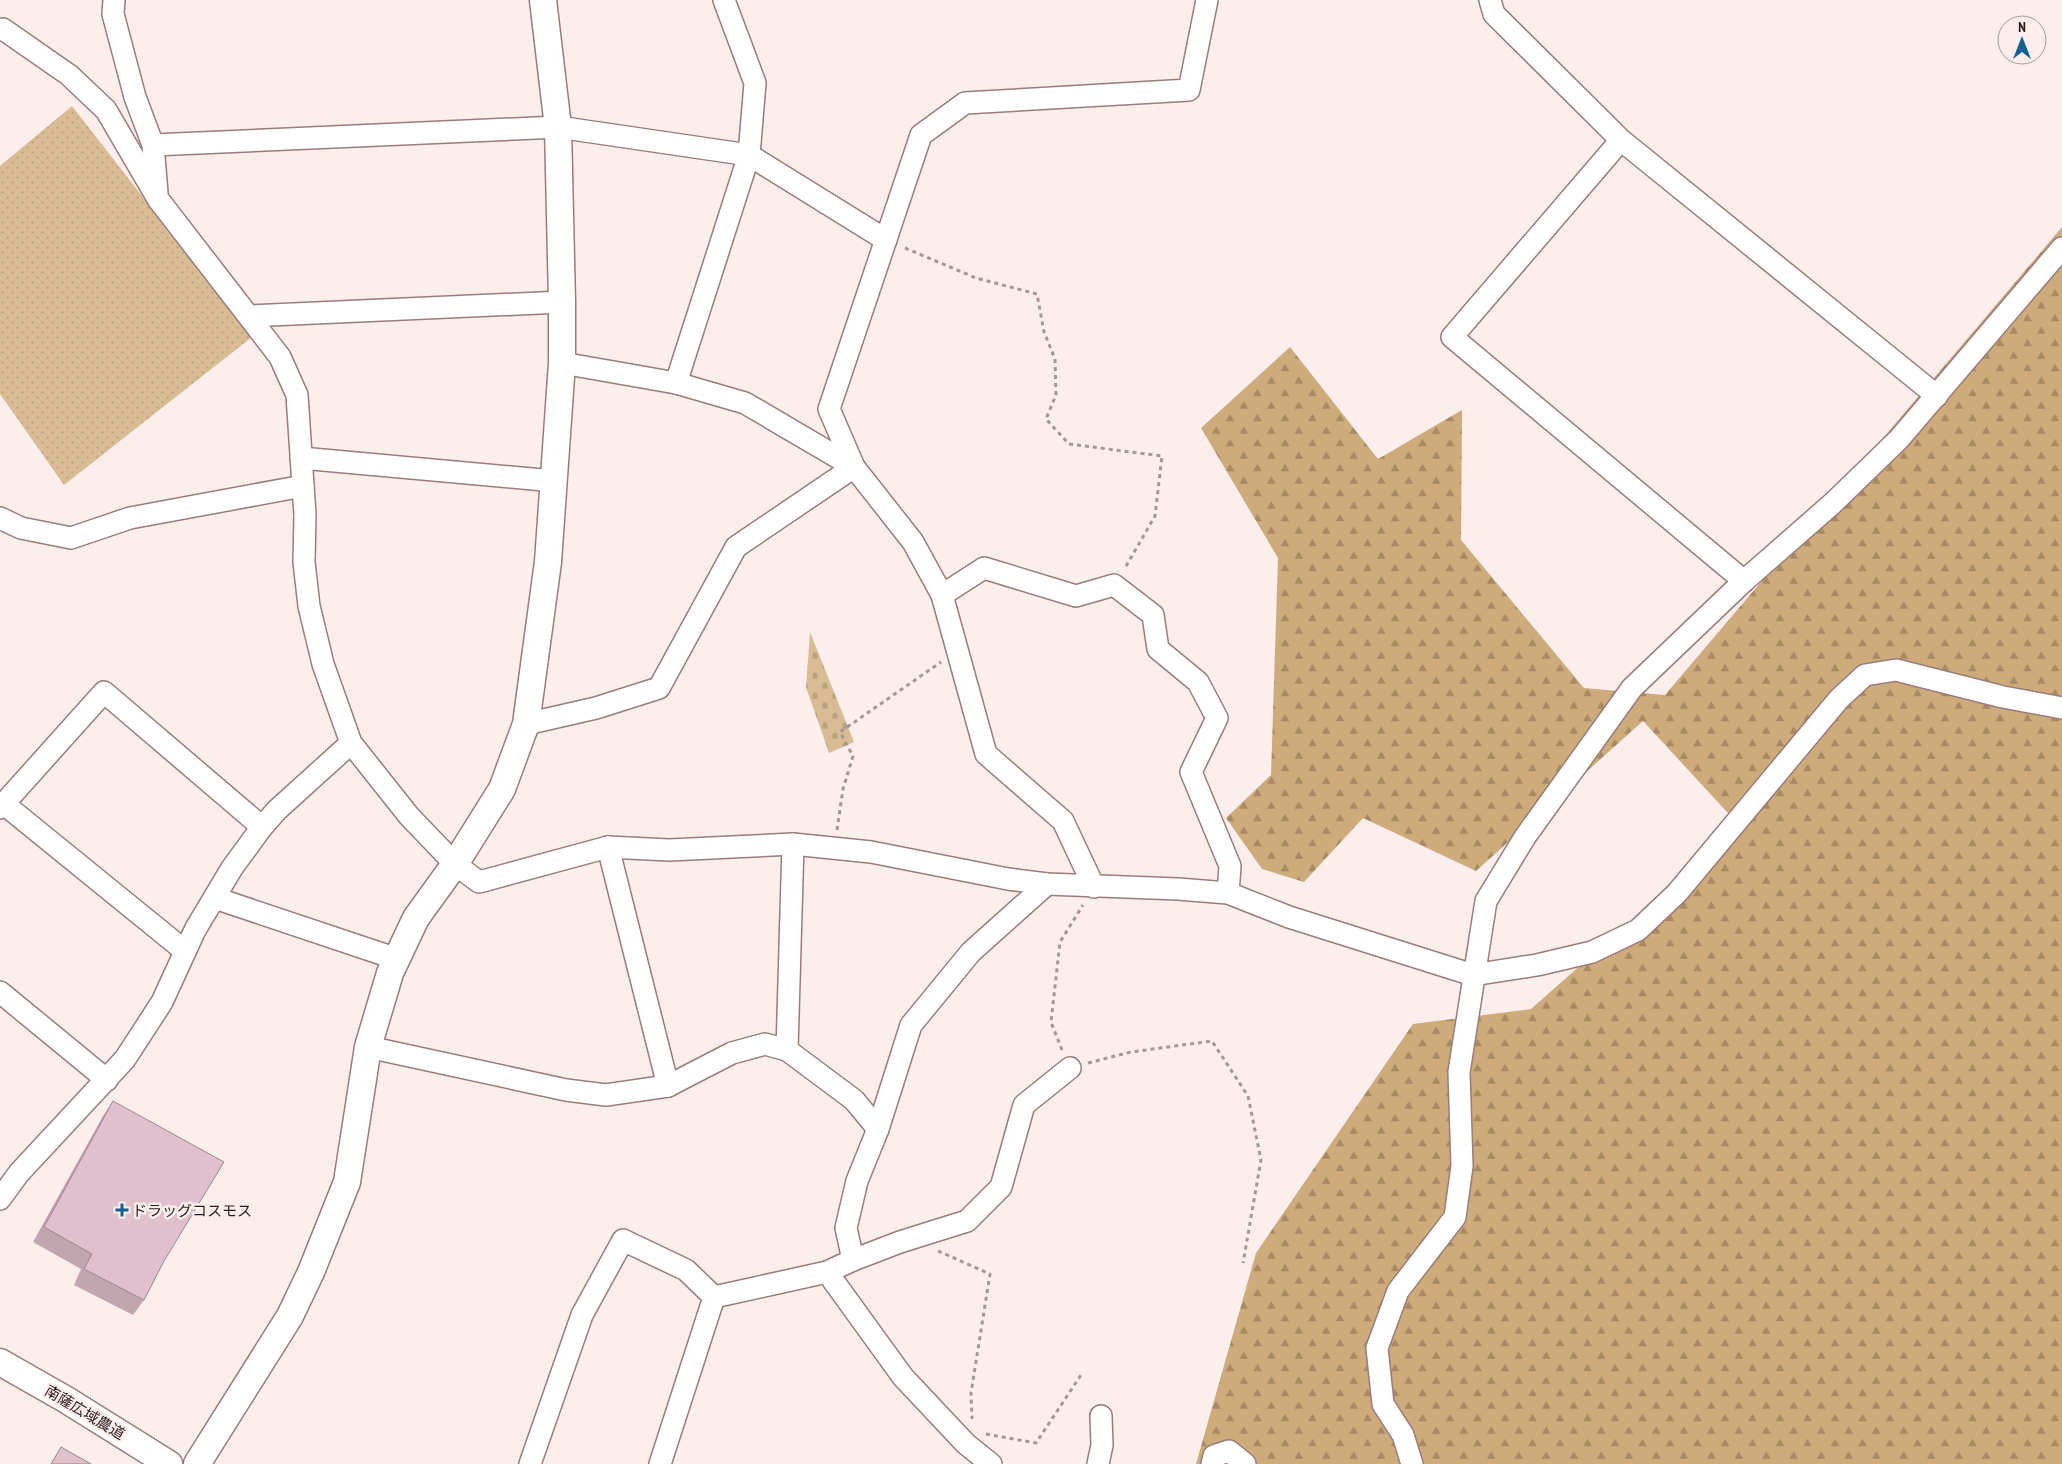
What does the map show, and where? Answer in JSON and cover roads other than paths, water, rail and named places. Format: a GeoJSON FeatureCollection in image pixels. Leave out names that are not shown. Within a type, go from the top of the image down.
{"type":"FeatureCollection","features":[{"type":"Feature","properties":{"kind":"street"},"geometry":{"type":"LineString","coordinates":[[114,0],[113,14],[135,97],[153,145],[158,199]]}},
{"type":"Feature","properties":{"kind":"street"},"geometry":{"type":"LineString","coordinates":[[196,1464],[290,1316],[314,1263],[347,1182],[368,1047],[390,973],[416,918],[455,864],[502,789],[526,724],[548,562],[562,363],[558,127],[543,0]]}},
{"type":"Feature","properties":{"kind":"street"},"geometry":{"type":"LineString","coordinates":[[676,383],[749,155],[755,83],[724,0]]}},
{"type":"Feature","properties":{"kind":"street"},"geometry":{"type":"LineString","coordinates":[[1094,887],[1063,821],[986,754],[942,595],[912,542],[854,467],[829,409],[921,135],[965,103],[1189,90],[1207,0]]}},
{"type":"Feature","properties":{"kind":"street"},"geometry":{"type":"LineString","coordinates":[[1490,0],[1494,14],[1621,140],[1937,396]]}},
{"type":"Feature","properties":{"kind":"street"},"geometry":{"type":"LineString","coordinates":[[1,29],[70,75],[106,110],[158,199],[280,358],[297,395],[305,515],[304,562],[309,606],[323,664],[351,743],[409,816],[455,864],[479,882],[608,848],[669,850],[793,844],[871,852],[1047,884],[1178,889],[1228,893],[1289,917],[1473,974],[1537,966],[1592,952],[1638,930],[1677,893],[1839,699],[1865,675],[1896,670],[2003,697],[2062,708]]}},
{"type":"Feature","properties":{"kind":"street"},"geometry":{"type":"LineString","coordinates":[[153,145],[558,127],[749,155],[886,240]]}},
{"type":"Feature","properties":{"kind":"street"},"geometry":{"type":"LineString","coordinates":[[1621,140],[1452,337],[1744,582]]}},
{"type":"Feature","properties":{"kind":"street"},"geometry":{"type":"LineString","coordinates":[[1412,1464],[1403,1435],[1383,1404],[1377,1348],[1398,1291],[1455,1217],[1462,1166],[1459,1072],[1486,900],[1525,837],[1632,688],[1744,582],[1833,503],[1899,439],[2062,248]]}},
{"type":"Feature","properties":{"kind":"street"},"geometry":{"type":"LineString","coordinates":[[249,316],[562,302]]}},
{"type":"Feature","properties":{"kind":"street"},"geometry":{"type":"LineString","coordinates":[[562,363],[676,383],[745,403],[854,467]]}},
{"type":"Feature","properties":{"kind":"street"},"geometry":{"type":"LineString","coordinates":[[301,458],[554,481]]}},
{"type":"Feature","properties":{"kind":"street"},"geometry":{"type":"LineString","coordinates":[[526,724],[596,708],[659,688],[736,546],[854,467]]}},
{"type":"Feature","properties":{"kind":"street"},"geometry":{"type":"LineString","coordinates":[[0,518],[21,528],[71,538],[130,518],[303,486]]}},
{"type":"Feature","properties":{"kind":"street"},"geometry":{"type":"LineString","coordinates":[[942,595],[984,568],[1076,596],[1114,585],[1153,615],[1158,649],[1198,682],[1217,718],[1191,772],[1230,866],[1228,893]]}},
{"type":"Feature","properties":{"kind":"street"},"geometry":{"type":"LineString","coordinates":[[186,951],[2,806],[104,692],[262,828]]}},
{"type":"Feature","properties":{"kind":"street"},"geometry":{"type":"LineString","coordinates":[[0,1199],[20,1173],[125,1059],[162,1002],[195,930],[232,868],[262,828],[277,810],[351,743]]}},
{"type":"Feature","properties":{"kind":"street"},"geometry":{"type":"LineString","coordinates":[[787,1050],[793,844]]}},
{"type":"Feature","properties":{"kind":"street"},"geometry":{"type":"LineString","coordinates":[[608,848],[668,1086]]}},
{"type":"Feature","properties":{"kind":"street"},"geometry":{"type":"LineString","coordinates":[[853,1260],[846,1228],[857,1181],[878,1129],[911,1025],[971,952],[1047,884]]}},
{"type":"Feature","properties":{"kind":"street"},"geometry":{"type":"LineString","coordinates":[[215,898],[397,959]]}},
{"type":"Feature","properties":{"kind":"street"},"geometry":{"type":"LineString","coordinates":[[1,994],[107,1080]]}},
{"type":"Feature","properties":{"kind":"street"},"geometry":{"type":"LineString","coordinates":[[368,1047],[582,1092],[606,1095],[668,1086],[732,1053],[765,1044],[787,1050],[854,1100],[878,1129]]}},
{"type":"Feature","properties":{"kind":"street"},"geometry":{"type":"LineString","coordinates":[[714,1297],[827,1272],[853,1260],[967,1220],[1001,1187],[1024,1106],[1070,1068]]}},
{"type":"Feature","properties":{"kind":"street"},"geometry":{"type":"LineString","coordinates":[[530,1464],[582,1315],[623,1240],[686,1270],[714,1297]]}},
{"type":"Feature","properties":{"kind":"street"},"geometry":{"type":"LineString","coordinates":[[827,1272],[903,1377],[966,1444],[991,1464]]}},
{"type":"Feature","properties":{"kind":"street"},"geometry":{"type":"LineString","coordinates":[[660,1464],[714,1297]]}},
{"type":"Feature","properties":{"kind":"street","name":"南薩広域農道"},"geometry":{"type":"LineString","coordinates":[[0,1362],[65,1399],[169,1464]]}},
{"type":"Feature","properties":{"kind":"street"},"geometry":{"type":"LineString","coordinates":[[1098,1464],[1102,1445],[1101,1416]]}},
{"type":"Feature","properties":{"kind":"street"},"geometry":{"type":"LineString","coordinates":[[1212,1464],[1214,1456],[1229,1451],[1245,1464]]}},
{"type":"Feature","properties":{"kind":"place","name":"ドラッグコスモス"},"geometry":{"type":"Point","coordinates":[122,1210]}}]}
